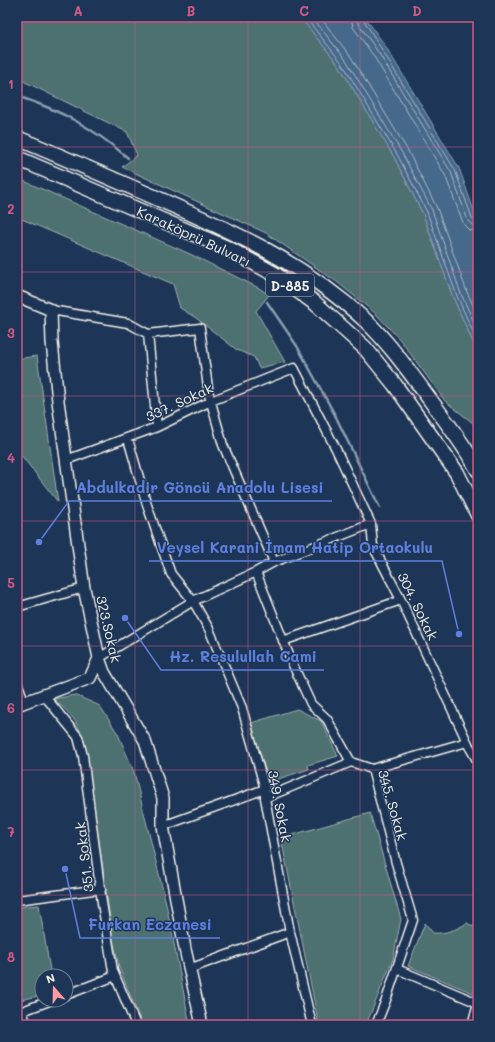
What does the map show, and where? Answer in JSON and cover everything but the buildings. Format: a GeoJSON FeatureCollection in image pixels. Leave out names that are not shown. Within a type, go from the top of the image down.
{"type":"FeatureCollection","features":[{"type":"Feature","properties":{"kind":"highway","name":"Karaköprü Bulvarı"},"geometry":{"type":"LineString","coordinates":[[17,138],[239,234],[279,256],[320,283],[366,322],[385,342],[445,420],[478,470]]}},
{"type":"Feature","properties":{"kind":"highway","name":"Karaköprü Bulvarı"},"geometry":{"type":"LineString","coordinates":[[17,158],[229,249],[276,275],[315,303],[365,348],[395,385],[457,473],[478,515]]}},
{"type":"Feature","properties":{"kind":"street"},"geometry":{"type":"LineString","coordinates":[[17,296],[52,310],[128,323],[148,334],[200,328],[206,380],[223,445],[274,562]]}},
{"type":"Feature","properties":{"kind":"street","name":"323.Sokak"},"geometry":{"type":"LineString","coordinates":[[52,310],[53,350],[66,460],[84,588],[99,658],[104,672],[145,741],[163,798],[163,826],[189,969],[202,1025]]}},
{"type":"Feature","properties":{"kind":"street"},"geometry":{"type":"LineString","coordinates":[[148,334],[157,427]]}},
{"type":"Feature","properties":{"kind":"street","name":"337. Sokak"},"geometry":{"type":"LineString","coordinates":[[66,460],[128,439],[211,401],[294,368],[297,375]]}},
{"type":"Feature","properties":{"kind":"street","name":"304. Sokak"},"geometry":{"type":"LineString","coordinates":[[297,375],[336,449],[371,524],[373,546],[401,600],[467,742],[478,762]]}},
{"type":"Feature","properties":{"kind":"street","name":"349. Sokak"},"geometry":{"type":"LineString","coordinates":[[128,439],[146,505],[171,574],[193,601],[209,629],[242,708],[265,794],[290,932],[312,1025]]}},
{"type":"Feature","properties":{"kind":"street"},"geometry":{"type":"LineString","coordinates":[[17,682],[21,703],[90,678],[99,658],[193,601],[256,572],[274,562],[371,524]]}},
{"type":"Feature","properties":{"kind":"street"},"geometry":{"type":"LineString","coordinates":[[163,826],[265,794],[351,762],[328,719],[311,704],[256,572]]}},
{"type":"Feature","properties":{"kind":"street"},"geometry":{"type":"LineString","coordinates":[[17,607],[84,588]]}},
{"type":"Feature","properties":{"kind":"street"},"geometry":{"type":"LineString","coordinates":[[284,641],[401,600]]}},
{"type":"Feature","properties":{"kind":"street","name":"351. Sokak"},"geometry":{"type":"LineString","coordinates":[[43,694],[78,737],[85,771],[101,889],[115,976],[136,1025]]}},
{"type":"Feature","properties":{"kind":"street"},"geometry":{"type":"LineString","coordinates":[[372,769],[467,742]]}},
{"type":"Feature","properties":{"kind":"street","name":"345. Sokak"},"geometry":{"type":"LineString","coordinates":[[351,762],[372,769],[396,863],[413,920],[376,1025]]}},
{"type":"Feature","properties":{"kind":"street"},"geometry":{"type":"LineString","coordinates":[[17,900],[101,889]]}},
{"type":"Feature","properties":{"kind":"street"},"geometry":{"type":"LineString","coordinates":[[189,969],[290,932]]}},
{"type":"Feature","properties":{"kind":"street"},"geometry":{"type":"LineString","coordinates":[[397,969],[478,1003],[472,1025]]}},
{"type":"Feature","properties":{"kind":"street"},"geometry":{"type":"LineString","coordinates":[[74,992],[115,976]]}},
{"type":"Feature","properties":{"kind":"street"},"geometry":{"type":"LineString","coordinates":[[27,1025],[19,1012],[34,1007]]}},
{"type":"Feature","properties":{"kind":"green space"},"geometry":{"type":"Polygon","coordinates":[[[17,17],[300,17],[339,65],[394,157],[423,214],[453,297],[478,353],[478,427],[445,401],[401,341],[376,314],[337,282],[266,233],[122,167],[137,155],[127,132],[17,78],[17,17]]]}},
{"type":"Feature","properties":{"kind":"green space"},"geometry":{"type":"Polygon","coordinates":[[[17,178],[190,254],[259,288],[269,295],[256,311],[285,362],[259,368],[254,357],[237,350],[196,318],[180,308],[173,284],[17,217],[17,178]]]}},
{"type":"Feature","properties":{"kind":"green space"},"geometry":{"type":"Polygon","coordinates":[[[37,356],[58,502],[17,450],[17,359],[37,356]]]}},
{"type":"Feature","properties":{"kind":"green space"},"geometry":{"type":"Polygon","coordinates":[[[75,695],[100,706],[118,734],[134,772],[166,903],[190,1025],[142,1025],[119,967],[113,939],[84,742],[75,721],[66,710],[53,699],[75,695]]]}},
{"type":"Feature","properties":{"kind":"green space"},"geometry":{"type":"Polygon","coordinates":[[[297,709],[321,721],[338,756],[308,765],[309,769],[269,782],[251,723],[297,709]]]}},
{"type":"Feature","properties":{"kind":"green space"},"geometry":{"type":"Polygon","coordinates":[[[370,813],[401,919],[393,959],[366,1025],[319,1025],[281,838],[370,813]]]}},
{"type":"Feature","properties":{"kind":"green space"},"geometry":{"type":"Polygon","coordinates":[[[39,905],[50,968],[34,968],[34,997],[17,1001],[17,907],[39,905]]]}},
{"type":"Feature","properties":{"kind":"green space"},"geometry":{"type":"Polygon","coordinates":[[[425,923],[433,933],[450,931],[467,923],[478,929],[478,982],[473,993],[408,966],[425,923]]]}},
{"type":"Feature","properties":{"kind":"water"},"geometry":{"type":"Polygon","coordinates":[[[300,17],[365,17],[386,47],[459,168],[478,222],[478,353],[453,297],[423,214],[394,157],[339,65],[300,17]]]}},
{"type":"Feature","properties":{"kind":"waterway"},"geometry":{"type":"LineString","coordinates":[[17,96],[76,121],[102,137],[128,158]]}},
{"type":"Feature","properties":{"kind":"waterway"},"geometry":{"type":"LineString","coordinates":[[267,302],[297,346],[335,415],[380,508]]}},
{"type":"Feature","properties":{"kind":"place","name":"Abdulkadir Göncü Anadolu Lisesi"},"geometry":{"type":"Point","coordinates":[39,542]}},
{"type":"Feature","properties":{"kind":"place","name":"Hz. Resulullah Cami"},"geometry":{"type":"Point","coordinates":[125,618]}},
{"type":"Feature","properties":{"kind":"place","name":"Veysel Karani İmam Hatip Ortaokulu"},"geometry":{"type":"Point","coordinates":[459,634]}},
{"type":"Feature","properties":{"kind":"place","name":"Furkan Eczanesi"},"geometry":{"type":"Point","coordinates":[65,869]}}]}
